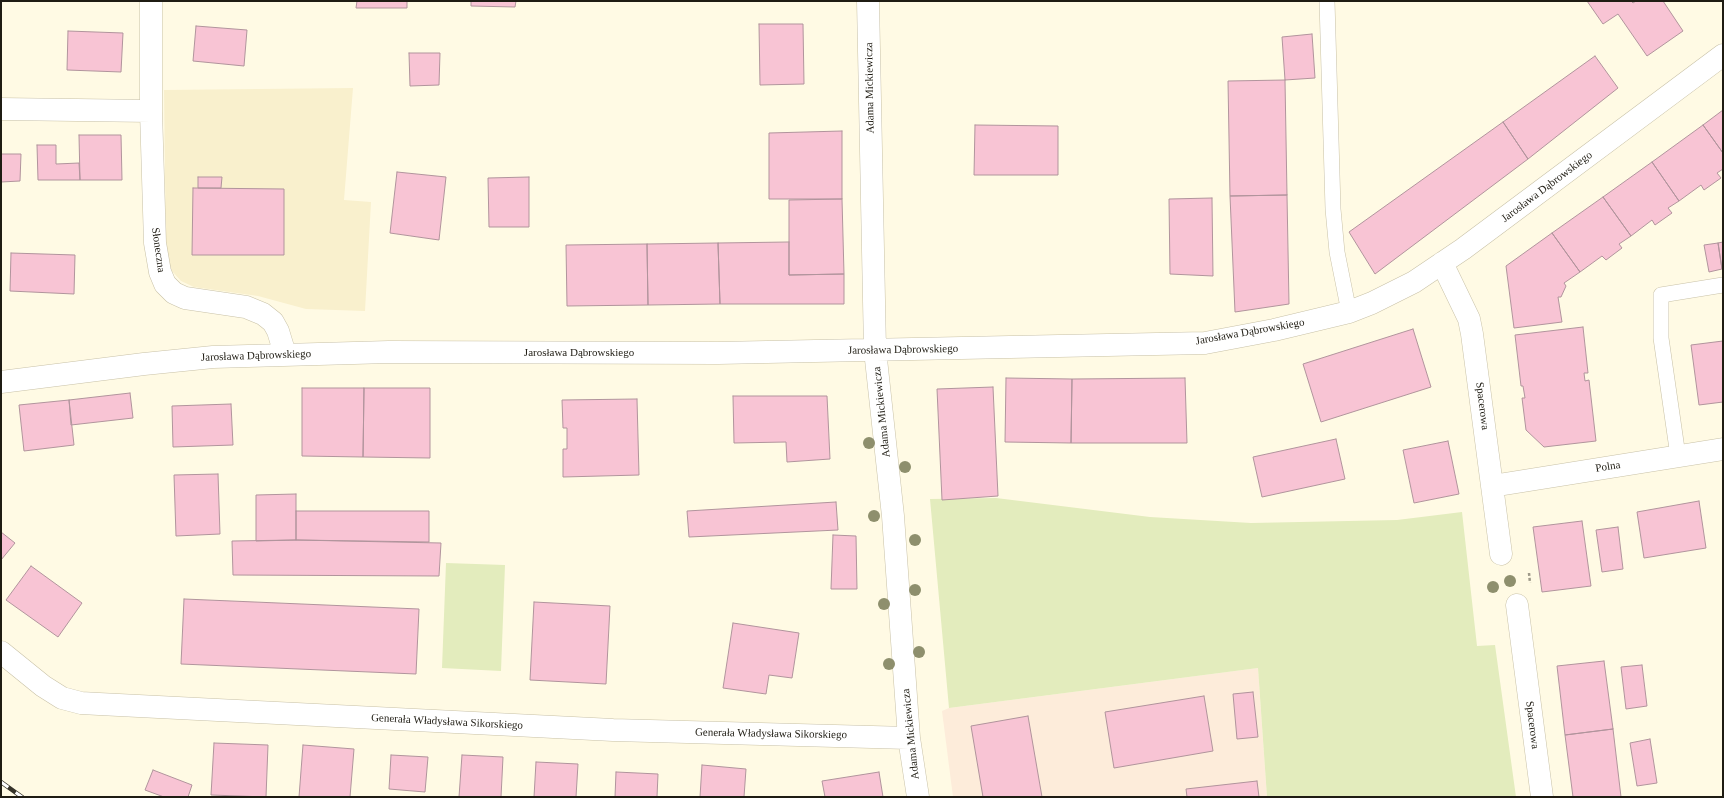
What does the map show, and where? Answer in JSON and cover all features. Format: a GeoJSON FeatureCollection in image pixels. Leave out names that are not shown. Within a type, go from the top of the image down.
{"type":"FeatureCollection","features":[{"type":"Feature","properties":{"kind":"street","name":"Słoneczna"},"geometry":{"type":"LineString","coordinates":[[152,1],[151,111],[155,243],[160,272],[165,284],[174,293],[185,298],[246,307],[263,314],[273,322],[278,331],[285,354]]}},
{"type":"Feature","properties":{"kind":"street","name":"Adama Mickiewicza"},"geometry":{"type":"LineString","coordinates":[[868,1],[875,350],[893,516],[909,738],[918,797]]}},
{"type":"Feature","properties":{"kind":"street","name":"Jarosława Dąbrowskiego"},"geometry":{"type":"LineString","coordinates":[[1,382],[213,357],[285,354],[389,352],[695,353],[1205,343],[1274,330],[1349,312],[1392,294],[1414,282],[1442,263],[1723,55]]}},
{"type":"Feature","properties":{"kind":"street"},"geometry":{"type":"LineString","coordinates":[[1,109],[151,111]]}},
{"type":"Feature","properties":{"kind":"street","name":"Spacerowa"},"geometry":{"type":"LineString","coordinates":[[1442,263],[1469,319],[1501,554]]}},
{"type":"Feature","properties":{"kind":"street","name":"Polna"},"geometry":{"type":"LineString","coordinates":[[1492,486],[1723,449]]}},
{"type":"Feature","properties":{"kind":"street","name":"Spacerowa"},"geometry":{"type":"LineString","coordinates":[[1517,605],[1542,797]]}},
{"type":"Feature","properties":{"kind":"street","name":"Generała Władysława Sikorskiego"},"geometry":{"type":"LineString","coordinates":[[1,652],[43,686],[62,698],[81,703],[613,730],[909,738]]}},
{"type":"Feature","properties":{"kind":"lane"},"geometry":{"type":"LineString","coordinates":[[1327,1],[1333,209],[1337,252],[1349,312]]}},
{"type":"Feature","properties":{"kind":"lane"},"geometry":{"type":"LineString","coordinates":[[1678,456],[1661,338],[1661,295],[1723,285]]}},
{"type":"Feature","properties":{"kind":"shaded area"},"geometry":{"type":"Polygon","coordinates":[[[353,88],[344,200],[371,202],[365,311],[306,309],[258,296],[194,287],[181,281],[172,271],[166,255],[164,90],[353,88]]]}},
{"type":"Feature","properties":{"kind":"shaded area"},"geometry":{"type":"Polygon","coordinates":[[[1258,668],[1267,797],[953,797],[942,711],[949,708],[1258,668]]]}},
{"type":"Feature","properties":{"kind":"green space"},"geometry":{"type":"Polygon","coordinates":[[[996,498],[1150,517],[1251,523],[1397,520],[1462,512],[1477,646],[1495,645],[1516,797],[1267,797],[1258,668],[949,708],[930,499],[996,498]]]}},
{"type":"Feature","properties":{"kind":"green space"},"geometry":{"type":"Polygon","coordinates":[[[446,563],[505,565],[501,671],[442,668],[446,563]]]}},
{"type":"Feature","properties":{"kind":"building"},"geometry":{"type":"Polygon","coordinates":[[[357,1],[407,1],[407,8],[356,8],[357,1]]]}},
{"type":"Feature","properties":{"kind":"building"},"geometry":{"type":"Polygon","coordinates":[[[471,1],[516,1],[515,7],[471,6],[471,1]]]}},
{"type":"Feature","properties":{"kind":"building"},"geometry":{"type":"Polygon","coordinates":[[[1587,1],[1631,1],[1633,3],[1636,1],[1663,1],[1683,31],[1647,56],[1618,14],[1603,24],[1587,1]]]}},
{"type":"Feature","properties":{"kind":"building"},"geometry":{"type":"Polygon","coordinates":[[[759,24],[803,24],[804,84],[760,85],[759,24]]]}},
{"type":"Feature","properties":{"kind":"building"},"geometry":{"type":"Polygon","coordinates":[[[196,26],[247,30],[244,66],[193,61],[196,26]]]}},
{"type":"Feature","properties":{"kind":"building"},"geometry":{"type":"Polygon","coordinates":[[[68,31],[123,33],[121,72],[67,70],[68,31]]]}},
{"type":"Feature","properties":{"kind":"building"},"geometry":{"type":"Polygon","coordinates":[[[1312,34],[1315,78],[1285,80],[1282,37],[1312,34]]]}},
{"type":"Feature","properties":{"kind":"building"},"geometry":{"type":"Polygon","coordinates":[[[409,53],[440,53],[439,85],[410,86],[409,53]]]}},
{"type":"Feature","properties":{"kind":"building"},"geometry":{"type":"Polygon","coordinates":[[[1595,56],[1618,88],[1528,159],[1503,122],[1595,56]]]}},
{"type":"Feature","properties":{"kind":"building"},"geometry":{"type":"Polygon","coordinates":[[[1285,80],[1287,195],[1230,196],[1228,81],[1285,80]]]}},
{"type":"Feature","properties":{"kind":"building"},"geometry":{"type":"Polygon","coordinates":[[[1723,110],[1723,153],[1703,125],[1723,110]]]}},
{"type":"Feature","properties":{"kind":"building"},"geometry":{"type":"Polygon","coordinates":[[[1503,122],[1528,159],[1375,274],[1349,232],[1503,122]]]}},
{"type":"Feature","properties":{"kind":"building"},"geometry":{"type":"Polygon","coordinates":[[[975,125],[1058,126],[1058,175],[974,175],[975,125]]]}},
{"type":"Feature","properties":{"kind":"building"},"geometry":{"type":"Polygon","coordinates":[[[1703,125],[1723,153],[1723,169],[1717,173],[1721,178],[1704,190],[1701,185],[1679,201],[1652,162],[1703,125]]]}},
{"type":"Feature","properties":{"kind":"building"},"geometry":{"type":"Polygon","coordinates":[[[842,131],[842,199],[769,199],[769,133],[842,131]]]}},
{"type":"Feature","properties":{"kind":"building"},"geometry":{"type":"Polygon","coordinates":[[[79,135],[121,135],[122,180],[80,180],[79,135]]]}},
{"type":"Feature","properties":{"kind":"building"},"geometry":{"type":"Polygon","coordinates":[[[37,145],[56,145],[56,164],[79,163],[80,180],[38,180],[37,145]]]}},
{"type":"Feature","properties":{"kind":"building"},"geometry":{"type":"Polygon","coordinates":[[[1,154],[21,154],[20,181],[1,182],[1,154]]]}},
{"type":"Feature","properties":{"kind":"building"},"geometry":{"type":"Polygon","coordinates":[[[1652,162],[1679,201],[1668,208],[1672,213],[1655,225],[1652,220],[1631,236],[1603,197],[1652,162]]]}},
{"type":"Feature","properties":{"kind":"building"},"geometry":{"type":"Polygon","coordinates":[[[397,172],[446,177],[439,240],[390,233],[397,172]]]}},
{"type":"Feature","properties":{"kind":"building"},"geometry":{"type":"Polygon","coordinates":[[[198,177],[222,177],[221,188],[198,188],[198,177]]]}},
{"type":"Feature","properties":{"kind":"building"},"geometry":{"type":"Polygon","coordinates":[[[529,177],[529,227],[489,227],[488,178],[529,177]]]}},
{"type":"Feature","properties":{"kind":"building"},"geometry":{"type":"Polygon","coordinates":[[[193,188],[284,189],[284,255],[192,255],[193,188]]]}},
{"type":"Feature","properties":{"kind":"building"},"geometry":{"type":"Polygon","coordinates":[[[1287,195],[1289,304],[1235,312],[1230,196],[1287,195]]]}},
{"type":"Feature","properties":{"kind":"building"},"geometry":{"type":"Polygon","coordinates":[[[1603,197],[1631,236],[1619,244],[1622,248],[1606,260],[1602,256],[1580,272],[1552,233],[1603,197]]]}},
{"type":"Feature","properties":{"kind":"building"},"geometry":{"type":"Polygon","coordinates":[[[1212,198],[1213,276],[1170,274],[1169,199],[1212,198]]]}},
{"type":"Feature","properties":{"kind":"building"},"geometry":{"type":"Polygon","coordinates":[[[842,199],[844,274],[789,275],[789,200],[842,199]]]}},
{"type":"Feature","properties":{"kind":"building"},"geometry":{"type":"Polygon","coordinates":[[[1552,233],[1580,272],[1564,283],[1566,286],[1561,297],[1558,297],[1562,322],[1514,328],[1506,266],[1552,233]]]}},
{"type":"Feature","properties":{"kind":"building"},"geometry":{"type":"Polygon","coordinates":[[[789,242],[789,275],[844,274],[844,304],[720,304],[718,243],[789,242]]]}},
{"type":"Feature","properties":{"kind":"building"},"geometry":{"type":"Polygon","coordinates":[[[1723,242],[1723,269],[1722,269],[1718,243],[1723,242]]]}},
{"type":"Feature","properties":{"kind":"building"},"geometry":{"type":"Polygon","coordinates":[[[718,243],[720,304],[648,305],[647,244],[718,243]]]}},
{"type":"Feature","properties":{"kind":"building"},"geometry":{"type":"Polygon","coordinates":[[[1718,243],[1722,269],[1709,272],[1704,245],[1718,243]]]}},
{"type":"Feature","properties":{"kind":"building"},"geometry":{"type":"Polygon","coordinates":[[[647,244],[648,305],[567,306],[566,245],[647,244]]]}},
{"type":"Feature","properties":{"kind":"building"},"geometry":{"type":"Polygon","coordinates":[[[11,253],[75,255],[74,294],[10,291],[11,253]]]}},
{"type":"Feature","properties":{"kind":"building"},"geometry":{"type":"Polygon","coordinates":[[[1583,327],[1588,373],[1584,373],[1585,381],[1589,380],[1596,441],[1544,447],[1526,430],[1522,398],[1525,398],[1523,386],[1521,386],[1515,335],[1583,327]]]}},
{"type":"Feature","properties":{"kind":"building"},"geometry":{"type":"Polygon","coordinates":[[[1413,329],[1431,387],[1321,422],[1303,364],[1413,329]]]}},
{"type":"Feature","properties":{"kind":"building"},"geometry":{"type":"Polygon","coordinates":[[[1723,341],[1723,402],[1699,405],[1691,345],[1723,341]]]}},
{"type":"Feature","properties":{"kind":"building"},"geometry":{"type":"Polygon","coordinates":[[[1006,378],[1072,379],[1071,443],[1005,442],[1006,378]]]}},
{"type":"Feature","properties":{"kind":"building"},"geometry":{"type":"Polygon","coordinates":[[[1185,378],[1187,443],[1071,443],[1072,379],[1185,378]]]}},
{"type":"Feature","properties":{"kind":"building"},"geometry":{"type":"Polygon","coordinates":[[[993,387],[998,496],[942,500],[937,389],[993,387]]]}},
{"type":"Feature","properties":{"kind":"building"},"geometry":{"type":"Polygon","coordinates":[[[302,388],[364,388],[363,457],[302,456],[302,388]]]}},
{"type":"Feature","properties":{"kind":"building"},"geometry":{"type":"Polygon","coordinates":[[[364,388],[430,388],[430,458],[363,457],[364,388]]]}},
{"type":"Feature","properties":{"kind":"building"},"geometry":{"type":"Polygon","coordinates":[[[130,393],[133,418],[71,425],[69,400],[130,393]]]}},
{"type":"Feature","properties":{"kind":"building"},"geometry":{"type":"Polygon","coordinates":[[[733,396],[827,396],[830,459],[787,462],[786,442],[734,443],[733,396]]]}},
{"type":"Feature","properties":{"kind":"building"},"geometry":{"type":"Polygon","coordinates":[[[637,399],[639,475],[563,477],[563,449],[567,449],[567,428],[563,428],[562,400],[637,399]]]}},
{"type":"Feature","properties":{"kind":"building"},"geometry":{"type":"Polygon","coordinates":[[[69,400],[74,445],[24,451],[19,405],[69,400]]]}},
{"type":"Feature","properties":{"kind":"building"},"geometry":{"type":"Polygon","coordinates":[[[231,404],[233,445],[173,447],[172,406],[231,404]]]}},
{"type":"Feature","properties":{"kind":"building"},"geometry":{"type":"Polygon","coordinates":[[[1336,439],[1345,479],[1262,497],[1253,457],[1336,439]]]}},
{"type":"Feature","properties":{"kind":"building"},"geometry":{"type":"Polygon","coordinates":[[[1448,441],[1459,494],[1414,503],[1403,450],[1448,441]]]}},
{"type":"Feature","properties":{"kind":"building"},"geometry":{"type":"Polygon","coordinates":[[[218,474],[220,534],[176,536],[174,475],[218,474]]]}},
{"type":"Feature","properties":{"kind":"building"},"geometry":{"type":"Polygon","coordinates":[[[296,494],[296,540],[256,541],[256,495],[296,494]]]}},
{"type":"Feature","properties":{"kind":"building"},"geometry":{"type":"Polygon","coordinates":[[[1699,501],[1706,548],[1644,558],[1637,512],[1699,501]]]}},
{"type":"Feature","properties":{"kind":"building"},"geometry":{"type":"Polygon","coordinates":[[[836,502],[838,530],[689,537],[687,511],[836,502]]]}},
{"type":"Feature","properties":{"kind":"building"},"geometry":{"type":"Polygon","coordinates":[[[296,511],[429,511],[429,542],[296,540],[296,511]]]}},
{"type":"Feature","properties":{"kind":"building"},"geometry":{"type":"Polygon","coordinates":[[[1582,521],[1591,586],[1542,592],[1533,527],[1582,521]]]}},
{"type":"Feature","properties":{"kind":"building"},"geometry":{"type":"Polygon","coordinates":[[[1618,527],[1623,569],[1602,572],[1596,530],[1618,527]]]}},
{"type":"Feature","properties":{"kind":"building"},"geometry":{"type":"Polygon","coordinates":[[[1,532],[15,543],[1,560],[1,532]]]}},
{"type":"Feature","properties":{"kind":"building"},"geometry":{"type":"Polygon","coordinates":[[[833,535],[856,536],[857,589],[831,589],[833,535]]]}},
{"type":"Feature","properties":{"kind":"building"},"geometry":{"type":"Polygon","coordinates":[[[296,540],[441,543],[439,576],[233,575],[232,541],[296,540]]]}},
{"type":"Feature","properties":{"kind":"building"},"geometry":{"type":"Polygon","coordinates":[[[31,566],[82,603],[58,637],[6,600],[31,566]]]}},
{"type":"Feature","properties":{"kind":"building"},"geometry":{"type":"Polygon","coordinates":[[[184,599],[419,609],[416,674],[181,664],[184,599]]]}},
{"type":"Feature","properties":{"kind":"building"},"geometry":{"type":"Polygon","coordinates":[[[534,602],[610,606],[606,684],[530,680],[534,602]]]}},
{"type":"Feature","properties":{"kind":"building"},"geometry":{"type":"Polygon","coordinates":[[[733,623],[799,633],[792,678],[769,675],[766,694],[723,688],[733,623]]]}},
{"type":"Feature","properties":{"kind":"building"},"geometry":{"type":"Polygon","coordinates":[[[1604,661],[1613,729],[1565,735],[1557,666],[1604,661]]]}},
{"type":"Feature","properties":{"kind":"building"},"geometry":{"type":"Polygon","coordinates":[[[1642,665],[1647,706],[1626,709],[1621,667],[1642,665]]]}},
{"type":"Feature","properties":{"kind":"building"},"geometry":{"type":"Polygon","coordinates":[[[1253,692],[1258,737],[1237,739],[1233,694],[1253,692]]]}},
{"type":"Feature","properties":{"kind":"building"},"geometry":{"type":"Polygon","coordinates":[[[1204,696],[1213,751],[1114,768],[1105,712],[1204,696]]]}},
{"type":"Feature","properties":{"kind":"building"},"geometry":{"type":"Polygon","coordinates":[[[1028,716],[1042,797],[983,797],[971,726],[1028,716]]]}},
{"type":"Feature","properties":{"kind":"building"},"geometry":{"type":"Polygon","coordinates":[[[1613,729],[1621,797],[1573,797],[1565,735],[1613,729]]]}},
{"type":"Feature","properties":{"kind":"building"},"geometry":{"type":"Polygon","coordinates":[[[1650,739],[1657,783],[1637,786],[1630,743],[1650,739]]]}},
{"type":"Feature","properties":{"kind":"building"},"geometry":{"type":"Polygon","coordinates":[[[214,743],[268,745],[266,797],[211,795],[214,743]]]}},
{"type":"Feature","properties":{"kind":"building"},"geometry":{"type":"Polygon","coordinates":[[[303,745],[354,749],[350,797],[299,797],[303,745]]]}},
{"type":"Feature","properties":{"kind":"building"},"geometry":{"type":"Polygon","coordinates":[[[391,755],[428,757],[425,792],[389,789],[391,755]]]}},
{"type":"Feature","properties":{"kind":"building"},"geometry":{"type":"Polygon","coordinates":[[[462,755],[503,757],[501,797],[459,797],[462,755]]]}},
{"type":"Feature","properties":{"kind":"building"},"geometry":{"type":"Polygon","coordinates":[[[536,762],[578,764],[576,797],[534,797],[536,762]]]}},
{"type":"Feature","properties":{"kind":"building"},"geometry":{"type":"Polygon","coordinates":[[[702,765],[746,769],[744,797],[700,797],[702,765]]]}},
{"type":"Feature","properties":{"kind":"building"},"geometry":{"type":"Polygon","coordinates":[[[153,770],[192,785],[188,797],[164,797],[145,790],[153,770]]]}},
{"type":"Feature","properties":{"kind":"building"},"geometry":{"type":"Polygon","coordinates":[[[616,772],[658,774],[657,797],[615,797],[616,772]]]}},
{"type":"Feature","properties":{"kind":"building"},"geometry":{"type":"Polygon","coordinates":[[[879,772],[883,797],[825,797],[822,781],[879,772]]]}},
{"type":"Feature","properties":{"kind":"building"},"geometry":{"type":"Polygon","coordinates":[[[1257,781],[1259,797],[1187,797],[1186,789],[1257,781]]]}},
{"type":"Feature","properties":{"kind":"railway"},"geometry":{"type":"LineString","coordinates":[[1,782],[22,797]]}}]}
